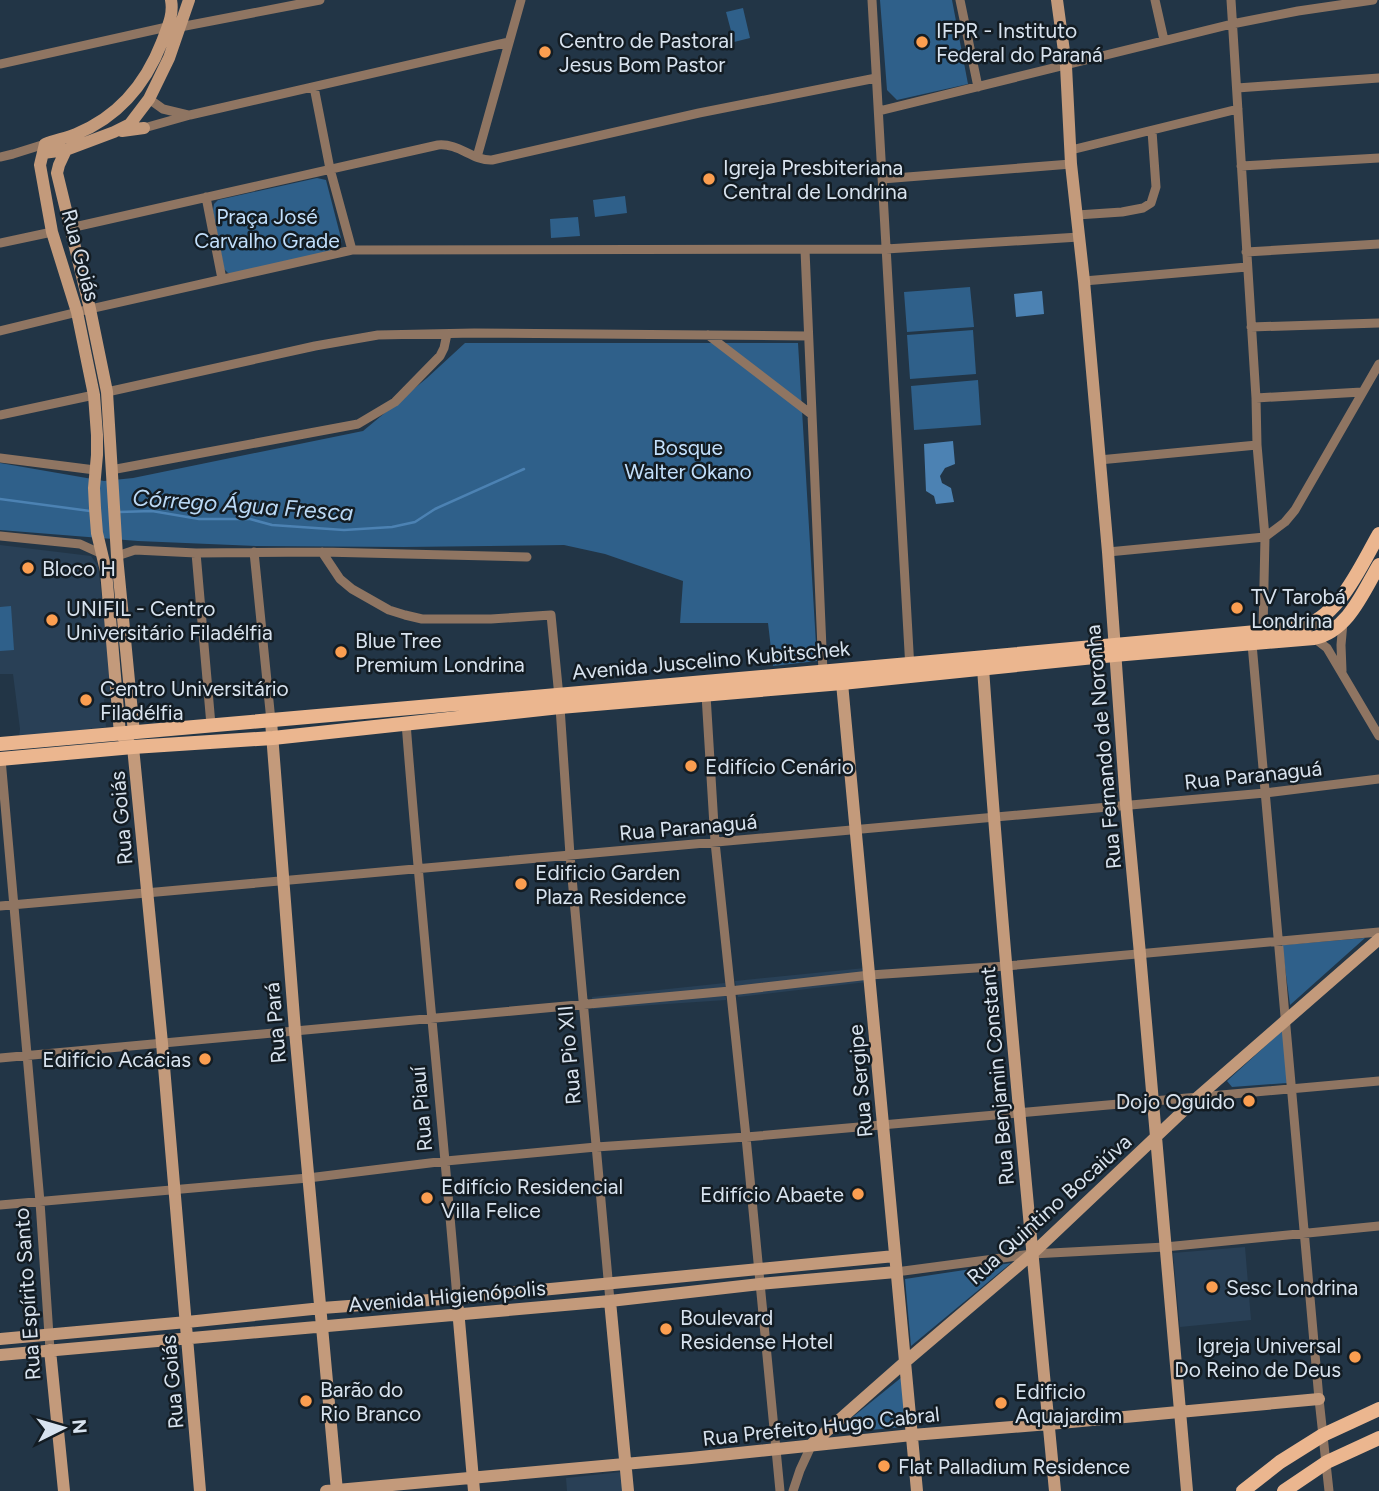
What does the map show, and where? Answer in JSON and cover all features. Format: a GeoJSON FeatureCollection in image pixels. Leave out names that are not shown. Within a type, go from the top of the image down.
{"type":"FeatureCollection","features":[{"type":"Feature","properties":{"kind":"main road","name":"Avenida Juscelino Kubitschek"},"geometry":{"type":"LineString","coordinates":[[1114,650],[1252,644],[1268,636],[1310,625],[1331,609],[1348,587],[1379,534]]}},
{"type":"Feature","properties":{"kind":"main road","name":"Avenida Juscelino Kubitschek"},"geometry":{"type":"LineString","coordinates":[[0,744],[129,738],[272,738],[406,723],[559,701],[1268,636],[1314,638],[1328,634],[1343,622],[1379,565]]}},
{"type":"Feature","properties":{"kind":"main road","name":"Avenida Juscelino Kubitschek"},"geometry":{"type":"LineString","coordinates":[[0,759],[211,725],[488,702],[706,695],[833,675]]}},
{"type":"Feature","properties":{"kind":"main road"},"geometry":{"type":"LineString","coordinates":[[406,723],[411,717],[421,713],[461,710],[488,702]]}},
{"type":"Feature","properties":{"kind":"main road"},"geometry":{"type":"LineString","coordinates":[[1243,1491],[1280,1462],[1323,1435],[1379,1409]]}},
{"type":"Feature","properties":{"kind":"main road"},"geometry":{"type":"LineString","coordinates":[[1284,1491],[1327,1462],[1379,1438]]}},
{"type":"Feature","properties":{"kind":"street"},"geometry":{"type":"LineString","coordinates":[[44,148],[66,150],[114,132],[130,124],[153,102],[157,81],[169,58],[174,27],[171,0]]}},
{"type":"Feature","properties":{"kind":"street"},"geometry":{"type":"LineString","coordinates":[[0,157],[44,148],[77,134],[103,120],[130,98],[189,0]]}},
{"type":"Feature","properties":{"kind":"street"},"geometry":{"type":"LineString","coordinates":[[0,64],[174,27],[320,0]]}},
{"type":"Feature","properties":{"kind":"street"},"geometry":{"type":"LineString","coordinates":[[477,157],[521,0]]}},
{"type":"Feature","properties":{"kind":"street"},"geometry":{"type":"LineString","coordinates":[[872,0],[910,670]]}},
{"type":"Feature","properties":{"kind":"street"},"geometry":{"type":"LineString","coordinates":[[960,0],[978,87]]}},
{"type":"Feature","properties":{"kind":"street","name":"Rua Fernando de Noronha"},"geometry":{"type":"LineString","coordinates":[[1057,0],[1066,66],[1071,164],[1108,552],[1126,804],[1187,1491]]}},
{"type":"Feature","properties":{"kind":"street"},"geometry":{"type":"LineString","coordinates":[[1156,0],[1164,40]]}},
{"type":"Feature","properties":{"kind":"street"},"geometry":{"type":"LineString","coordinates":[[1231,0],[1257,445],[1265,537],[1268,636]]}},
{"type":"Feature","properties":{"kind":"street"},"geometry":{"type":"LineString","coordinates":[[879,111],[1232,24],[1347,1],[1373,0]]}},
{"type":"Feature","properties":{"kind":"street"},"geometry":{"type":"LineString","coordinates":[[114,132],[148,127],[509,42]]}},
{"type":"Feature","properties":{"kind":"street"},"geometry":{"type":"LineString","coordinates":[[70,228],[444,144],[481,159],[492,160],[699,113],[876,78]]}},
{"type":"Feature","properties":{"kind":"street"},"geometry":{"type":"LineString","coordinates":[[1237,88],[1379,78]]}},
{"type":"Feature","properties":{"kind":"street"},"geometry":{"type":"LineString","coordinates":[[314,87],[330,169],[352,250]]}},
{"type":"Feature","properties":{"kind":"street"},"geometry":{"type":"LineString","coordinates":[[130,98],[137,97],[153,102],[163,109],[190,115]]}},
{"type":"Feature","properties":{"kind":"street"},"geometry":{"type":"LineString","coordinates":[[130,98],[127,112],[130,124]]}},
{"type":"Feature","properties":{"kind":"street"},"geometry":{"type":"LineString","coordinates":[[148,127],[159,114],[153,102]]}},
{"type":"Feature","properties":{"kind":"street"},"geometry":{"type":"LineString","coordinates":[[1071,150],[1238,108]]}},
{"type":"Feature","properties":{"kind":"street"},"geometry":{"type":"LineString","coordinates":[[130,124],[148,127]]}},
{"type":"Feature","properties":{"kind":"street"},"geometry":{"type":"LineString","coordinates":[[1077,215],[1143,208],[1151,203],[1156,187],[1152,131]]}},
{"type":"Feature","properties":{"kind":"street","name":"Rua Goiás"},"geometry":{"type":"LineString","coordinates":[[44,148],[40,165],[52,232],[110,431],[129,738]]}},
{"type":"Feature","properties":{"kind":"street","name":"Rua Goiás"},"geometry":{"type":"LineString","coordinates":[[66,150],[57,173],[90,309],[101,393],[94,488],[100,548],[106,571],[129,738],[147,893],[200,1491]]}},
{"type":"Feature","properties":{"kind":"street"},"geometry":{"type":"LineString","coordinates":[[1241,166],[1379,158]]}},
{"type":"Feature","properties":{"kind":"street"},"geometry":{"type":"LineString","coordinates":[[882,179],[1071,164]]}},
{"type":"Feature","properties":{"kind":"street"},"geometry":{"type":"LineString","coordinates":[[206,197],[222,279]]}},
{"type":"Feature","properties":{"kind":"street"},"geometry":{"type":"LineString","coordinates":[[0,243],[52,232]]}},
{"type":"Feature","properties":{"kind":"street"},"geometry":{"type":"LineString","coordinates":[[0,331],[352,250],[886,249],[1079,237]]}},
{"type":"Feature","properties":{"kind":"street"},"geometry":{"type":"LineString","coordinates":[[1246,252],[1379,244]]}},
{"type":"Feature","properties":{"kind":"street"},"geometry":{"type":"LineString","coordinates":[[805,250],[811,414],[833,675]]}},
{"type":"Feature","properties":{"kind":"street"},"geometry":{"type":"LineString","coordinates":[[1084,281],[1247,267]]}},
{"type":"Feature","properties":{"kind":"street"},"geometry":{"type":"LineString","coordinates":[[1251,327],[1379,323]]}},
{"type":"Feature","properties":{"kind":"street"},"geometry":{"type":"LineString","coordinates":[[0,536],[100,548],[109,532],[108,485],[111,470],[358,424],[395,402],[440,356],[447,334]]}},
{"type":"Feature","properties":{"kind":"street"},"geometry":{"type":"LineString","coordinates":[[0,415],[315,346],[378,335],[808,336]]}},
{"type":"Feature","properties":{"kind":"street"},"geometry":{"type":"LineString","coordinates":[[708,335],[811,414]]}},
{"type":"Feature","properties":{"kind":"street"},"geometry":{"type":"LineString","coordinates":[[1108,552],[1265,537],[1295,510],[1379,364]]}},
{"type":"Feature","properties":{"kind":"street"},"geometry":{"type":"LineString","coordinates":[[1255,398],[1362,392]]}},
{"type":"Feature","properties":{"kind":"street"},"geometry":{"type":"LineString","coordinates":[[1099,460],[1257,445]]}},
{"type":"Feature","properties":{"kind":"street"},"geometry":{"type":"LineString","coordinates":[[0,458],[95,470]]}},
{"type":"Feature","properties":{"kind":"street"},"geometry":{"type":"LineString","coordinates":[[116,538],[135,550]]}},
{"type":"Feature","properties":{"kind":"street"},"geometry":{"type":"LineString","coordinates":[[106,571],[110,561],[135,550],[527,558]]}},
{"type":"Feature","properties":{"kind":"street","name":"Rua Pará"},"geometry":{"type":"LineString","coordinates":[[254,552],[271,721],[308,1178],[322,1308],[334,1491]]}},
{"type":"Feature","properties":{"kind":"street","name":"Rua Pio XII"},"geometry":{"type":"LineString","coordinates":[[322,552],[340,579],[352,589],[389,610],[405,615],[422,619],[491,619],[551,615],[628,1491]]}},
{"type":"Feature","properties":{"kind":"street"},"geometry":{"type":"LineString","coordinates":[[196,553],[211,725]]}},
{"type":"Feature","properties":{"kind":"street"},"geometry":{"type":"LineString","coordinates":[[1342,673],[1343,622]]}},
{"type":"Feature","properties":{"kind":"street"},"geometry":{"type":"LineString","coordinates":[[1314,638],[1327,648],[1379,736]]}},
{"type":"Feature","properties":{"kind":"street"},"geometry":{"type":"LineString","coordinates":[[1252,644],[1329,1491]]}},
{"type":"Feature","properties":{"kind":"street","name":"Rua Benjamin Constant"},"geometry":{"type":"LineString","coordinates":[[983,662],[993,817],[1031,1254],[1055,1491]]}},
{"type":"Feature","properties":{"kind":"street","name":"Rua Sergipe"},"geometry":{"type":"LineString","coordinates":[[833,675],[855,829],[917,1491]]}},
{"type":"Feature","properties":{"kind":"street"},"geometry":{"type":"LineString","coordinates":[[706,695],[715,842],[780,1491]]}},
{"type":"Feature","properties":{"kind":"street","name":"Rua Piauí"},"geometry":{"type":"LineString","coordinates":[[406,723],[474,1485]]}},
{"type":"Feature","properties":{"kind":"street","name":"Rua Espírito Santo"},"geometry":{"type":"LineString","coordinates":[[0,759],[40,1202],[48,1334],[64,1491]]}},
{"type":"Feature","properties":{"kind":"street","name":"Rua Paranaguá"},"geometry":{"type":"LineString","coordinates":[[0,906],[1265,793],[1379,779]]}},
{"type":"Feature","properties":{"kind":"street"},"geometry":{"type":"LineString","coordinates":[[0,1058],[730,991],[870,975],[1006,966],[1379,932]]}},
{"type":"Feature","properties":{"kind":"street","name":"Rua Quintino Bocaiúva"},"geometry":{"type":"LineString","coordinates":[[793,1491],[812,1444],[1031,1254],[1198,1097],[1379,939]]}},
{"type":"Feature","properties":{"kind":"street"},"geometry":{"type":"LineString","coordinates":[[1222,1077],[1225,1086],[1235,1093]]}},
{"type":"Feature","properties":{"kind":"street"},"geometry":{"type":"LineString","coordinates":[[0,1205],[308,1178],[446,1161],[596,1147],[746,1137],[1379,1081]]}},
{"type":"Feature","properties":{"kind":"street"},"geometry":{"type":"LineString","coordinates":[[896,1272],[1031,1254],[1165,1247],[1379,1226]]}},
{"type":"Feature","properties":{"kind":"street","name":"Avenida Higienópolis"},"geometry":{"type":"LineString","coordinates":[[0,1339],[895,1256]]}},
{"type":"Feature","properties":{"kind":"street"},"geometry":{"type":"LineString","coordinates":[[859,1260],[860,1275]]}},
{"type":"Feature","properties":{"kind":"street","name":"Avenida Higienópolis"},"geometry":{"type":"LineString","coordinates":[[0,1355],[610,1301],[896,1272]]}},
{"type":"Feature","properties":{"kind":"street","name":"Rua Prefeito Hugo Cabral"},"geometry":{"type":"LineString","coordinates":[[334,1491],[474,1485],[626,1464],[812,1444],[1319,1399]]}},
{"type":"Feature","properties":{"kind":"shaded area"},"geometry":{"type":"Polygon","coordinates":[[[1042,291],[1044,314],[1016,317],[1014,294],[1042,291]]]}},
{"type":"Feature","properties":{"kind":"shaded area"},"geometry":{"type":"Polygon","coordinates":[[[953,441],[955,464],[945,468],[940,476],[942,483],[951,488],[954,502],[936,504],[934,496],[926,491],[924,444],[953,441]]]}},
{"type":"Feature","properties":{"kind":"shaded area","name":"UNIFIL - Centro Universitário Filadélfia"},"geometry":{"type":"Polygon","coordinates":[[[0,545],[91,556],[98,566],[114,698],[104,699],[106,727],[19,737],[13,674],[0,674],[0,545]]]}},
{"type":"Feature","properties":{"kind":"shaded area"},"geometry":{"type":"Polygon","coordinates":[[[865,968],[867,982],[738,997],[735,981],[865,968]]]}},
{"type":"Feature","properties":{"kind":"shaded area"},"geometry":{"type":"Polygon","coordinates":[[[725,983],[726,1000],[593,1009],[592,997],[725,983]]]}},
{"type":"Feature","properties":{"kind":"shaded area","name":"Sesc Londrina"},"geometry":{"type":"Polygon","coordinates":[[[1245,1247],[1251,1320],[1180,1327],[1173,1253],[1245,1247]]]}},
{"type":"Feature","properties":{"kind":"shaded area"},"geometry":{"type":"Polygon","coordinates":[[[621,1472],[623,1491],[567,1491],[566,1478],[621,1472]]]}},
{"type":"Feature","properties":{"kind":"green space","name":"IFPR - Instituto Federal do Paraná"},"geometry":{"type":"Polygon","coordinates":[[[880,0],[952,0],[968,84],[897,100],[887,90],[880,0]]]}},
{"type":"Feature","properties":{"kind":"green space"},"geometry":{"type":"Polygon","coordinates":[[[743,8],[750,38],[734,42],[726,12],[743,8]]]}},
{"type":"Feature","properties":{"kind":"green space","name":"Praça José Carvalho Grade"},"geometry":{"type":"Polygon","coordinates":[[[317,178],[326,180],[342,242],[338,249],[235,274],[228,273],[224,269],[214,204],[218,200],[317,178]]]}},
{"type":"Feature","properties":{"kind":"green space"},"geometry":{"type":"Polygon","coordinates":[[[625,196],[627,213],[595,217],[593,200],[625,196]]]}},
{"type":"Feature","properties":{"kind":"green space"},"geometry":{"type":"Polygon","coordinates":[[[578,217],[580,236],[551,238],[550,219],[578,217]]]}},
{"type":"Feature","properties":{"kind":"green space"},"geometry":{"type":"Polygon","coordinates":[[[970,287],[974,327],[907,332],[904,292],[970,287]]]}},
{"type":"Feature","properties":{"kind":"green space"},"geometry":{"type":"Polygon","coordinates":[[[973,330],[976,374],[910,379],[907,335],[973,330]]]}},
{"type":"Feature","properties":{"kind":"green space","name":"Bosque Walter Okano"},"geometry":{"type":"Polygon","coordinates":[[[465,343],[798,343],[817,661],[773,666],[768,623],[680,623],[683,581],[605,554],[564,545],[256,546],[138,541],[0,530],[0,463],[104,481],[133,478],[363,431],[465,343]]]}},
{"type":"Feature","properties":{"kind":"green space"},"geometry":{"type":"Polygon","coordinates":[[[978,380],[981,425],[914,430],[911,386],[978,380]]]}},
{"type":"Feature","properties":{"kind":"green space"},"geometry":{"type":"Polygon","coordinates":[[[11,606],[14,650],[0,651],[0,607],[11,606]]]}},
{"type":"Feature","properties":{"kind":"green space"},"geometry":{"type":"Polygon","coordinates":[[[1365,938],[1290,1005],[1282,945],[1365,938]]]}},
{"type":"Feature","properties":{"kind":"green space"},"geometry":{"type":"Polygon","coordinates":[[[1283,1030],[1287,1083],[1232,1087],[1227,1081],[1283,1030]]]}},
{"type":"Feature","properties":{"kind":"green space"},"geometry":{"type":"Polygon","coordinates":[[[1011,1263],[911,1346],[905,1279],[1011,1263]]]}},
{"type":"Feature","properties":{"kind":"green space"},"geometry":{"type":"Polygon","coordinates":[[[902,1377],[905,1427],[833,1433],[902,1377]]]}},
{"type":"Feature","properties":{"kind":"waterway","name":"Córrego Água Fresca"},"geometry":{"type":"LineString","coordinates":[[119,512],[152,511],[199,519],[250,519],[272,525],[344,530],[392,527],[415,522],[435,509],[524,469]]}},
{"type":"Feature","properties":{"kind":"waterway","name":"Córrego Água Fresca"},"geometry":{"type":"LineString","coordinates":[[0,499],[90,511]]}},
{"type":"Feature","properties":{"kind":"place","name":"IFPR - Instituto Federal do Paraná"},"geometry":{"type":"Point","coordinates":[922,42]}},
{"type":"Feature","properties":{"kind":"place","name":"Centro de Pastoral Jesus Bom Pastor"},"geometry":{"type":"Point","coordinates":[545,52]}},
{"type":"Feature","properties":{"kind":"place","name":"Igreja Presbiteriana Central de Londrina"},"geometry":{"type":"Point","coordinates":[709,179]}},
{"type":"Feature","properties":{"kind":"place","name":"Bloco H"},"geometry":{"type":"Point","coordinates":[28,568]}},
{"type":"Feature","properties":{"kind":"place","name":"TV Tarobá Londrina"},"geometry":{"type":"Point","coordinates":[1237,608]}},
{"type":"Feature","properties":{"kind":"place","name":"UNIFIL - Centro Universitário Filadélfia"},"geometry":{"type":"Point","coordinates":[52,620]}},
{"type":"Feature","properties":{"kind":"place","name":"Blue Tree Premium Londrina"},"geometry":{"type":"Point","coordinates":[341,652]}},
{"type":"Feature","properties":{"kind":"place","name":"Centro Universitário Filadélfia"},"geometry":{"type":"Point","coordinates":[86,700]}},
{"type":"Feature","properties":{"kind":"place","name":"Edifício Cenário"},"geometry":{"type":"Point","coordinates":[691,766]}},
{"type":"Feature","properties":{"kind":"place","name":"Edificio Garden Plaza Residence"},"geometry":{"type":"Point","coordinates":[521,884]}},
{"type":"Feature","properties":{"kind":"place","name":"Edifício Acácias"},"geometry":{"type":"Point","coordinates":[205,1059]}},
{"type":"Feature","properties":{"kind":"place","name":"Dojo Oguido"},"geometry":{"type":"Point","coordinates":[1249,1101]}},
{"type":"Feature","properties":{"kind":"place","name":"Edifício Abaete"},"geometry":{"type":"Point","coordinates":[858,1194]}},
{"type":"Feature","properties":{"kind":"place","name":"Edifício Residencial Villa Felice"},"geometry":{"type":"Point","coordinates":[427,1198]}},
{"type":"Feature","properties":{"kind":"place","name":"Sesc Londrina"},"geometry":{"type":"Point","coordinates":[1212,1287]}},
{"type":"Feature","properties":{"kind":"place","name":"Boulevard Residense Hotel"},"geometry":{"type":"Point","coordinates":[666,1329]}},
{"type":"Feature","properties":{"kind":"place","name":"Igreja Universal Do Reino de Deus"},"geometry":{"type":"Point","coordinates":[1355,1357]}},
{"type":"Feature","properties":{"kind":"place","name":"Barão do Rio Branco"},"geometry":{"type":"Point","coordinates":[306,1401]}},
{"type":"Feature","properties":{"kind":"place","name":"Edificio Aquajardim"},"geometry":{"type":"Point","coordinates":[1001,1403]}},
{"type":"Feature","properties":{"kind":"place","name":"Flat Palladium Residence"},"geometry":{"type":"Point","coordinates":[884,1466]}}]}
